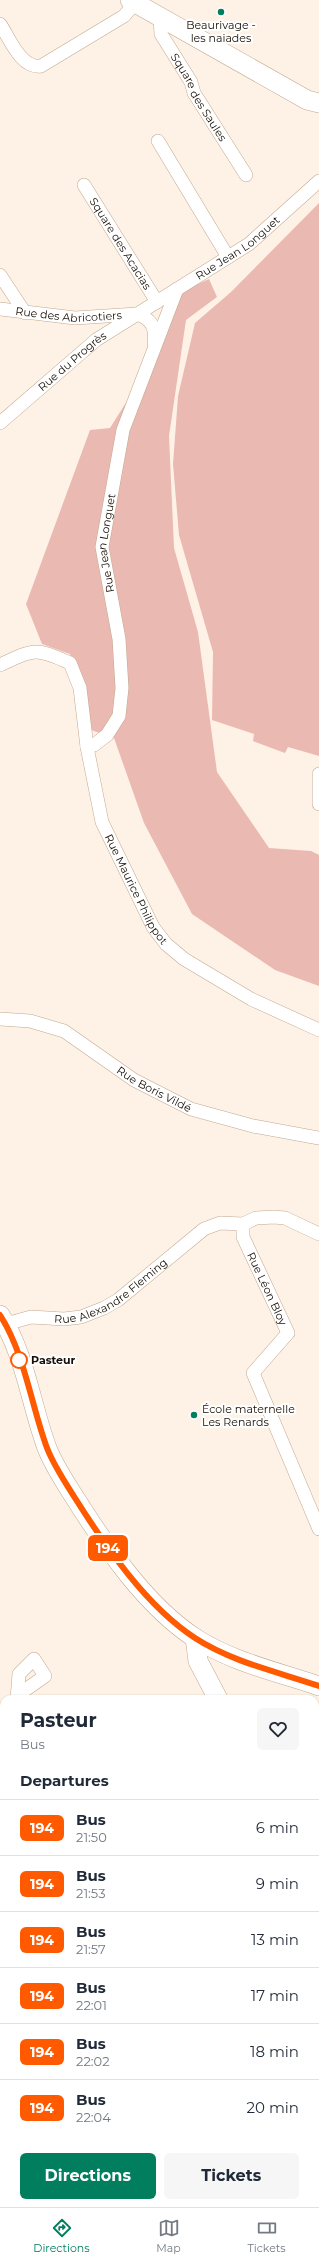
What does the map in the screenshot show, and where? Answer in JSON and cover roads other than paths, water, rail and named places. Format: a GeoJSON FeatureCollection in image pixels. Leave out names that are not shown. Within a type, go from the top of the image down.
{"type":"FeatureCollection","features":[{"type":"Feature","properties":{"kind":"main road"},"geometry":{"type":"LineString","coordinates":[[133,2],[307,100],[319,103]]}},
{"type":"Feature","properties":{"kind":"main road"},"geometry":{"type":"LineString","coordinates":[[3,1319],[13,1340],[48,1450],[58,1470],[116,1560],[167,1615],[195,1638],[239,1660],[319,1686]]}},
{"type":"Feature","properties":{"kind":"main road"},"geometry":{"type":"LineString","coordinates":[[195,1638],[198,1662],[216,1695]]}},
{"type":"Feature","properties":{"kind":"street"},"geometry":{"type":"LineString","coordinates":[[0,24],[27,63],[36,67],[41,66],[124,16],[133,2]]}},
{"type":"Feature","properties":{"kind":"street","name":"Square des Saules"},"geometry":{"type":"LineString","coordinates":[[160,16],[161,34],[191,82],[194,93],[246,175]]}},
{"type":"Feature","properties":{"kind":"street"},"geometry":{"type":"LineString","coordinates":[[158,141],[228,257]]}},
{"type":"Feature","properties":{"kind":"street","name":"Rue Jean Longuet"},"geometry":{"type":"LineString","coordinates":[[153,304],[249,244],[319,181]]}},
{"type":"Feature","properties":{"kind":"street","name":"Square des Acacias"},"geometry":{"type":"LineString","coordinates":[[84,185],[153,304],[162,330]]}},
{"type":"Feature","properties":{"kind":"street"},"geometry":{"type":"LineString","coordinates":[[0,275],[25,313]]}},
{"type":"Feature","properties":{"kind":"street","name":"Rue Jean Longuet"},"geometry":{"type":"LineString","coordinates":[[87,747],[94,745],[107,735],[120,716],[122,688],[119,639],[102,547],[123,430],[177,289]]}},
{"type":"Feature","properties":{"kind":"street","name":"Rue du Progrès"},"geometry":{"type":"LineString","coordinates":[[0,423],[109,332],[153,304]]}},
{"type":"Feature","properties":{"kind":"street","name":"Rue des Abricotiers"},"geometry":{"type":"LineString","coordinates":[[0,309],[25,313],[83,318],[103,318],[137,314]]}},
{"type":"Feature","properties":{"kind":"street"},"geometry":{"type":"LineString","coordinates":[[137,314],[146,318],[152,323],[155,333],[154,351]]}},
{"type":"Feature","properties":{"kind":"street"},"geometry":{"type":"LineString","coordinates":[[83,318],[96,323],[109,332]]}},
{"type":"Feature","properties":{"kind":"street"},"geometry":{"type":"LineString","coordinates":[[103,318],[109,332]]}},
{"type":"Feature","properties":{"kind":"street","name":"Rue Maurice Philippot"},"geometry":{"type":"LineString","coordinates":[[0,665],[28,652],[48,653],[70,663],[80,688],[87,747],[102,822],[152,927],[166,944],[184,959],[251,999],[319,1030]]}},
{"type":"Feature","properties":{"kind":"street"},"geometry":{"type":"LineString","coordinates":[[319,774],[319,804]]}},
{"type":"Feature","properties":{"kind":"street","name":"Rue Boris Vildé"},"geometry":{"type":"LineString","coordinates":[[0,1020],[30,1021],[64,1031],[134,1080],[191,1108],[253,1126],[319,1138]]}},
{"type":"Feature","properties":{"kind":"street"},"geometry":{"type":"LineString","coordinates":[[243,1224],[256,1218],[285,1218],[319,1234]]}},
{"type":"Feature","properties":{"kind":"street","name":"Rue Alexandre Fleming"},"geometry":{"type":"LineString","coordinates":[[3,1319],[32,1317],[64,1319],[80,1317],[104,1308],[118,1300],[204,1229],[220,1223],[243,1224]]}},
{"type":"Feature","properties":{"kind":"street","name":"Rue Léon Bloy"},"geometry":{"type":"LineString","coordinates":[[243,1224],[243,1238],[288,1333],[253,1373],[319,1528]]}},
{"type":"Feature","properties":{"kind":"place","name":"Beaurivage - les naiades"},"geometry":{"type":"Point","coordinates":[221,12]}},
{"type":"Feature","properties":{"kind":"place","name":"Pasteur"},"geometry":{"type":"Point","coordinates":[19,1360]}},
{"type":"Feature","properties":{"kind":"place","name":"École maternelle Les Renards"},"geometry":{"type":"Point","coordinates":[194,1415]}}]}
